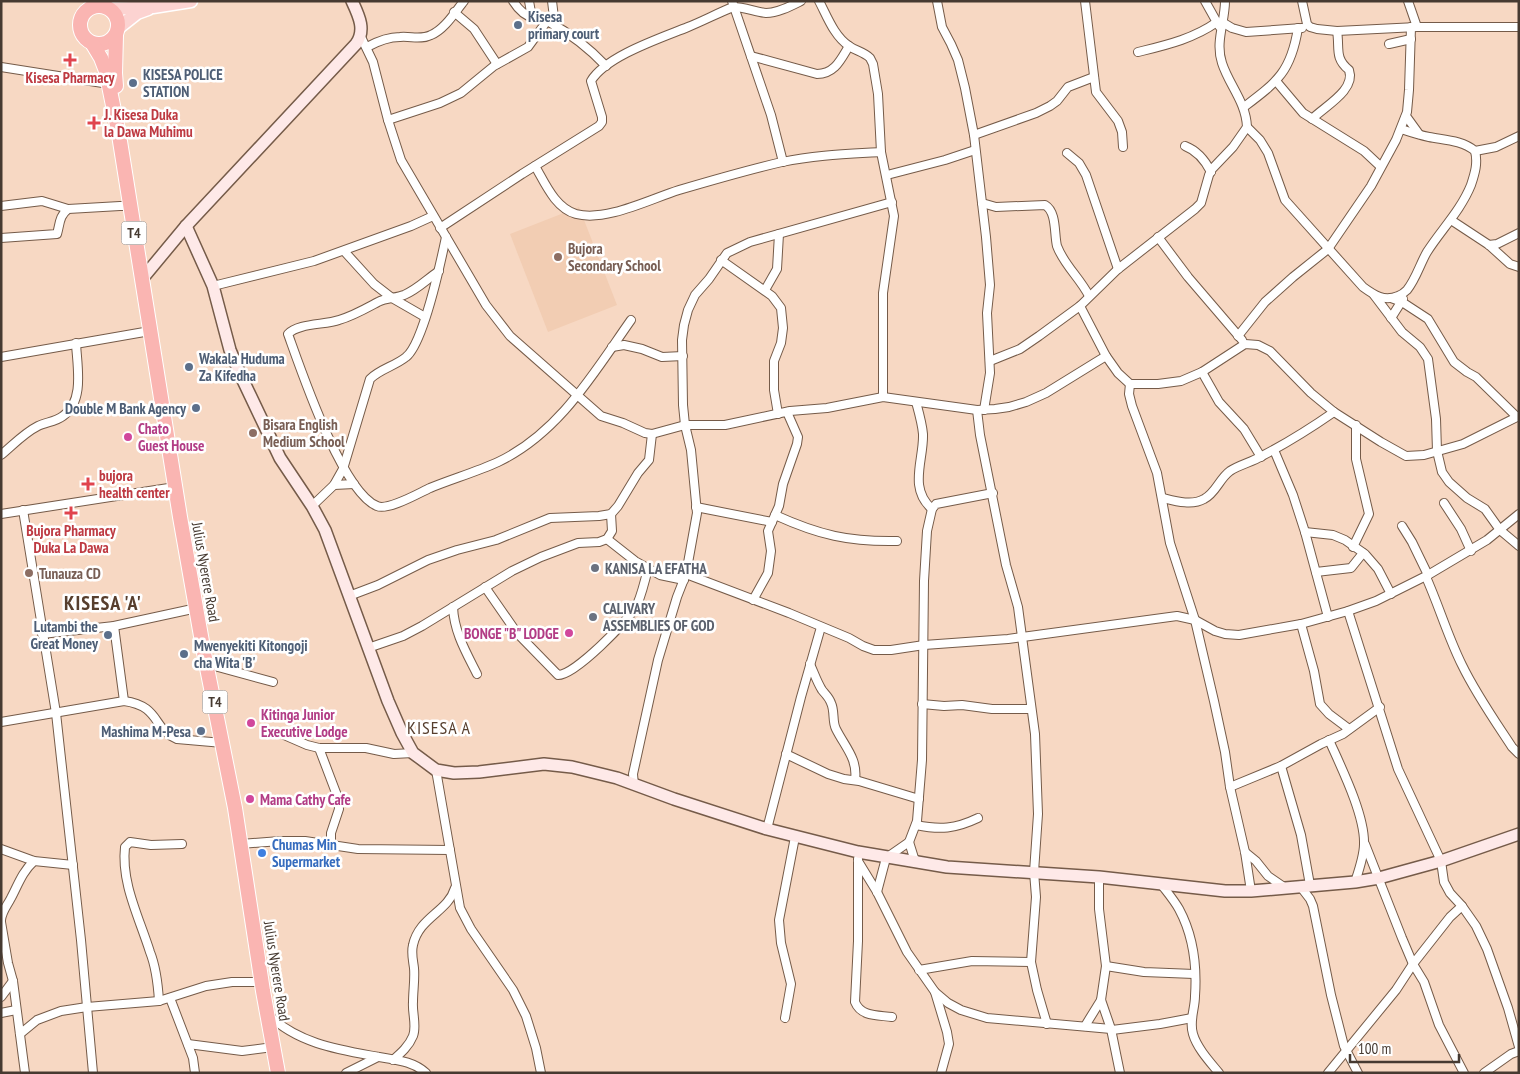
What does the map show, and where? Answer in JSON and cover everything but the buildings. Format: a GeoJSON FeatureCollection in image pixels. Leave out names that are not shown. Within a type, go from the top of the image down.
{"type":"FeatureCollection","features":[{"type":"Feature","properties":{"kind":"highway","name":"Julius Nyerere Road"},"geometry":{"type":"LineString","coordinates":[[119,135],[115,73],[118,21],[116,14],[107,5],[84,8],[80,28],[101,58],[119,135],[175,487],[207,664],[224,743],[278,1073]]}},
{"type":"Feature","properties":{"kind":"highway"},"geometry":{"type":"LineString","coordinates":[[92,43],[106,43],[117,32]]}},
{"type":"Feature","properties":{"kind":"main road"},"geometry":{"type":"LineString","coordinates":[[107,5],[153,7],[191,1]]}},
{"type":"Feature","properties":{"kind":"main road"},"geometry":{"type":"LineString","coordinates":[[117,32],[137,13],[153,7]]}},
{"type":"Feature","properties":{"kind":"street"},"geometry":{"type":"LineString","coordinates":[[352,1],[359,14],[364,42],[373,62],[388,120],[401,160],[467,276],[498,322],[510,336],[601,416],[652,434],[685,425],[725,425],[787,412],[827,408],[883,397],[981,410],[1009,407],[1026,402],[1062,384],[1106,356]]}},
{"type":"Feature","properties":{"kind":"street"},"geometry":{"type":"LineString","coordinates":[[142,279],[186,226],[364,42],[402,36],[416,38],[432,35],[464,1]]}},
{"type":"Feature","properties":{"kind":"street"},"geometry":{"type":"LineString","coordinates":[[513,1],[524,14],[547,21],[587,47],[606,66]]}},
{"type":"Feature","properties":{"kind":"street"},"geometry":{"type":"LineString","coordinates":[[529,1],[532,18]]}},
{"type":"Feature","properties":{"kind":"street"},"geometry":{"type":"LineString","coordinates":[[552,1],[555,26]]}},
{"type":"Feature","properties":{"kind":"street"},"geometry":{"type":"LineString","coordinates":[[440,228],[599,126],[602,122],[602,117],[591,81],[606,66],[643,46],[733,4],[768,13],[784,9],[802,1]]}},
{"type":"Feature","properties":{"kind":"street"},"geometry":{"type":"LineString","coordinates":[[820,1],[833,28],[849,46],[870,58],[873,64],[878,94],[881,152],[892,202],[893,227],[883,292],[883,397]]}},
{"type":"Feature","properties":{"kind":"street"},"geometry":{"type":"LineString","coordinates":[[937,1],[942,27],[952,44],[965,88],[974,135],[982,203],[990,285],[987,313],[990,361],[988,388],[981,410],[980,435],[1006,565],[1018,607],[1031,709],[1038,781],[1034,872],[1036,897],[1032,962],[1037,990],[1047,1024]]}},
{"type":"Feature","properties":{"kind":"street"},"geometry":{"type":"LineString","coordinates":[[1085,1],[1096,92],[1121,126],[1123,147]]}},
{"type":"Feature","properties":{"kind":"street"},"geometry":{"type":"LineString","coordinates":[[1205,1],[1220,24],[1246,32],[1310,27],[1317,30],[1336,31],[1414,27],[1519,27]]}},
{"type":"Feature","properties":{"kind":"street"},"geometry":{"type":"LineString","coordinates":[[1225,1],[1220,24],[1222,64],[1244,107],[1247,127],[1260,140],[1268,153],[1285,200],[1363,287],[1382,298],[1399,296],[1407,290]]}},
{"type":"Feature","properties":{"kind":"street"},"geometry":{"type":"LineString","coordinates":[[1302,1],[1307,24],[1310,27]]}},
{"type":"Feature","properties":{"kind":"street"},"geometry":{"type":"LineString","coordinates":[[1238,336],[1266,302],[1293,277],[1328,250],[1366,193],[1401,129],[1406,116],[1411,39],[1414,27],[1408,1]]}},
{"type":"Feature","properties":{"kind":"street"},"geometry":{"type":"LineString","coordinates":[[733,4],[771,116],[783,162]]}},
{"type":"Feature","properties":{"kind":"street"},"geometry":{"type":"LineString","coordinates":[[454,12],[474,29],[497,64]]}},
{"type":"Feature","properties":{"kind":"street"},"geometry":{"type":"LineString","coordinates":[[388,120],[440,103],[461,93],[497,64],[528,47],[547,21]]}},
{"type":"Feature","properties":{"kind":"street"},"geometry":{"type":"LineString","coordinates":[[1138,52],[1188,38],[1220,24]]}},
{"type":"Feature","properties":{"kind":"street"},"geometry":{"type":"LineString","coordinates":[[1244,107],[1282,74],[1290,61],[1298,28]]}},
{"type":"Feature","properties":{"kind":"street"},"geometry":{"type":"LineString","coordinates":[[1312,119],[1339,97],[1345,90],[1350,78],[1348,70],[1341,64],[1339,59],[1336,31]]}},
{"type":"Feature","properties":{"kind":"street"},"geometry":{"type":"LineString","coordinates":[[1389,44],[1411,39]]}},
{"type":"Feature","properties":{"kind":"street"},"geometry":{"type":"LineString","coordinates":[[751,56],[823,74],[832,71],[849,46]]}},
{"type":"Feature","properties":{"kind":"street"},"geometry":{"type":"LineString","coordinates":[[1,67],[108,84]]}},
{"type":"Feature","properties":{"kind":"street"},"geometry":{"type":"LineString","coordinates":[[974,135],[1036,113],[1057,101],[1068,87],[1094,77]]}},
{"type":"Feature","properties":{"kind":"street"},"geometry":{"type":"LineString","coordinates":[[1276,81],[1303,114],[1359,148],[1380,166]]}},
{"type":"Feature","properties":{"kind":"street"},"geometry":{"type":"LineString","coordinates":[[1406,116],[1419,134]]}},
{"type":"Feature","properties":{"kind":"street"},"geometry":{"type":"LineString","coordinates":[[990,361],[1029,343],[1080,306],[1118,269],[1201,203],[1211,172],[1233,147],[1247,127]]}},
{"type":"Feature","properties":{"kind":"street"},"geometry":{"type":"LineString","coordinates":[[1401,129],[1454,141],[1475,151],[1496,147],[1519,136]]}},
{"type":"Feature","properties":{"kind":"street"},"geometry":{"type":"LineString","coordinates":[[1185,146],[1200,155],[1211,172]]}},
{"type":"Feature","properties":{"kind":"street"},"geometry":{"type":"LineString","coordinates":[[887,175],[975,150]]}},
{"type":"Feature","properties":{"kind":"street"},"geometry":{"type":"LineString","coordinates":[[1391,318],[1402,302],[1429,250],[1451,220],[1471,184],[1477,160],[1475,151]]}},
{"type":"Feature","properties":{"kind":"street"},"geometry":{"type":"LineString","coordinates":[[535,166],[557,202],[574,213],[587,216],[619,210],[711,180],[783,162],[813,156],[881,152]]}},
{"type":"Feature","properties":{"kind":"street"},"geometry":{"type":"LineString","coordinates":[[1067,153],[1079,163],[1086,176],[1118,269]]}},
{"type":"Feature","properties":{"kind":"street"},"geometry":{"type":"LineString","coordinates":[[1,206],[42,201],[68,209],[130,206]]}},
{"type":"Feature","properties":{"kind":"street"},"geometry":{"type":"LineString","coordinates":[[634,785],[633,774],[658,660],[685,577],[694,528],[696,507],[691,450],[685,425],[683,405],[683,332],[688,310],[695,295],[733,249],[750,242],[892,202]]}},
{"type":"Feature","properties":{"kind":"street"},"geometry":{"type":"LineString","coordinates":[[982,203],[996,207],[1048,207],[1053,217],[1056,241],[1062,258],[1089,296]]}},
{"type":"Feature","properties":{"kind":"street"},"geometry":{"type":"LineString","coordinates":[[1,238],[57,234],[60,218],[68,209]]}},
{"type":"Feature","properties":{"kind":"street"},"geometry":{"type":"LineString","coordinates":[[213,286],[344,251],[412,226],[433,216]]}},
{"type":"Feature","properties":{"kind":"street"},"geometry":{"type":"LineString","coordinates":[[1451,220],[1489,245],[1510,264],[1519,268]]}},
{"type":"Feature","properties":{"kind":"street"},"geometry":{"type":"LineString","coordinates":[[186,226],[213,286],[230,350],[240,374],[280,458],[312,506],[325,530],[388,701],[413,753],[436,770],[454,773],[479,772],[544,764],[590,770],[720,814],[858,857],[886,858],[947,867],[1100,876],[1225,891],[1251,891],[1355,882],[1379,878],[1442,861],[1519,834]]}},
{"type":"Feature","properties":{"kind":"street"},"geometry":{"type":"LineString","coordinates":[[1489,245],[1497,244],[1519,233]]}},
{"type":"Feature","properties":{"kind":"street"},"geometry":{"type":"LineString","coordinates":[[765,290],[776,269],[780,234]]}},
{"type":"Feature","properties":{"kind":"street"},"geometry":{"type":"LineString","coordinates":[[312,506],[334,485],[343,469],[370,379],[379,372],[406,358],[413,349],[439,271],[446,237]]}},
{"type":"Feature","properties":{"kind":"street"},"geometry":{"type":"LineString","coordinates":[[1158,237],[1188,278],[1245,344]]}},
{"type":"Feature","properties":{"kind":"street"},"geometry":{"type":"LineString","coordinates":[[1320,239],[1335,237]]}},
{"type":"Feature","properties":{"kind":"street"},"geometry":{"type":"LineString","coordinates":[[344,251],[374,284],[392,298],[425,317]]}},
{"type":"Feature","properties":{"kind":"street"},"geometry":{"type":"LineString","coordinates":[[722,260],[765,290],[781,308],[783,328],[781,343],[774,361],[774,390],[778,414]]}},
{"type":"Feature","properties":{"kind":"street"},"geometry":{"type":"LineString","coordinates":[[439,271],[422,285],[405,294],[379,301],[371,307],[340,320],[302,327],[290,331],[288,334],[343,469],[368,500],[377,506],[389,506],[497,462],[523,447],[555,422],[578,395],[631,320]]}},
{"type":"Feature","properties":{"kind":"street"},"geometry":{"type":"LineString","coordinates":[[1374,295],[1402,332],[1420,347],[1428,359],[1436,419],[1437,451],[1440,467],[1444,475],[1449,482],[1471,501],[1484,509],[1500,530],[1519,546]]}},
{"type":"Feature","properties":{"kind":"street"},"geometry":{"type":"LineString","coordinates":[[1080,306],[1106,356],[1118,373],[1130,384],[1158,384],[1181,381],[1202,372],[1245,344],[1258,345],[1270,351],[1311,393],[1334,412],[1406,456],[1424,455],[1470,441],[1518,417],[1476,377],[1454,362],[1428,319],[1402,302],[1391,298]]}},
{"type":"Feature","properties":{"kind":"street"},"geometry":{"type":"LineString","coordinates":[[1,357],[150,331]]}},
{"type":"Feature","properties":{"kind":"street"},"geometry":{"type":"LineString","coordinates":[[1,455],[36,427],[58,419],[70,410],[76,400],[78,391],[76,343]]}},
{"type":"Feature","properties":{"kind":"street"},"geometry":{"type":"LineString","coordinates":[[612,347],[624,345],[642,349],[662,357],[682,356]]}},
{"type":"Feature","properties":{"kind":"street"},"geometry":{"type":"LineString","coordinates":[[1202,372],[1219,402],[1244,429],[1260,457]]}},
{"type":"Feature","properties":{"kind":"street"},"geometry":{"type":"LineString","coordinates":[[1130,384],[1129,394],[1132,406],[1154,463],[1163,498],[1170,543],[1195,620],[1222,734],[1230,787],[1245,852],[1251,891]]}},
{"type":"Feature","properties":{"kind":"street"},"geometry":{"type":"LineString","coordinates":[[916,402],[921,418],[923,435],[919,466],[920,486],[925,502],[932,509]]}},
{"type":"Feature","properties":{"kind":"street"},"geometry":{"type":"LineString","coordinates":[[754,600],[768,573],[771,551],[767,534],[798,444],[798,437],[787,412]]}},
{"type":"Feature","properties":{"kind":"street"},"geometry":{"type":"LineString","coordinates":[[1163,498],[1181,502],[1195,502],[1204,499],[1213,493],[1222,478],[1231,470],[1274,450],[1334,412]]}},
{"type":"Feature","properties":{"kind":"street"},"geometry":{"type":"LineString","coordinates":[[1353,547],[1369,514],[1356,459],[1356,425]]}},
{"type":"Feature","properties":{"kind":"street"},"geometry":{"type":"LineString","coordinates":[[349,596],[378,585],[428,560],[496,540],[550,518],[611,514],[638,473],[649,460],[652,434]]}},
{"type":"Feature","properties":{"kind":"street"},"geometry":{"type":"LineString","coordinates":[[1274,450],[1293,494],[1328,617]]}},
{"type":"Feature","properties":{"kind":"street"},"geometry":{"type":"LineString","coordinates":[[1424,455],[1440,467]]}},
{"type":"Feature","properties":{"kind":"street"},"geometry":{"type":"LineString","coordinates":[[334,485],[354,484]]}},
{"type":"Feature","properties":{"kind":"street"},"geometry":{"type":"LineString","coordinates":[[1,514],[175,487]]}},
{"type":"Feature","properties":{"kind":"street"},"geometry":{"type":"LineString","coordinates":[[877,892],[886,858],[909,842],[916,825],[919,799],[924,581],[927,531],[932,509],[936,504],[946,501],[993,493]]}},
{"type":"Feature","properties":{"kind":"street"},"geometry":{"type":"LineString","coordinates":[[1444,504],[1462,530],[1471,551]]}},
{"type":"Feature","properties":{"kind":"street"},"geometry":{"type":"LineString","coordinates":[[696,507],[773,519],[844,539],[873,542],[897,541]]}},
{"type":"Feature","properties":{"kind":"street"},"geometry":{"type":"LineString","coordinates":[[24,510],[42,634],[56,713],[73,865],[92,1073]]}},
{"type":"Feature","properties":{"kind":"street"},"geometry":{"type":"LineString","coordinates":[[368,648],[403,636],[512,571],[569,546],[578,543],[599,542],[607,539],[612,531],[611,514]]}},
{"type":"Feature","properties":{"kind":"street"},"geometry":{"type":"LineString","coordinates":[[607,539],[635,561],[660,574],[685,577],[754,600],[874,650],[891,650],[924,645],[1022,637],[1177,616],[1195,620],[1215,631],[1232,634],[1256,633],[1301,624],[1348,611],[1391,594],[1427,576],[1471,551],[1519,514]]}},
{"type":"Feature","properties":{"kind":"street"},"geometry":{"type":"LineString","coordinates":[[1402,526],[1412,542],[1427,576],[1462,666],[1480,698],[1512,747],[1519,754]]}},
{"type":"Feature","properties":{"kind":"street"},"geometry":{"type":"LineString","coordinates":[[1305,532],[1333,535],[1345,540],[1372,560],[1391,594]]}},
{"type":"Feature","properties":{"kind":"street"},"geometry":{"type":"LineString","coordinates":[[1316,572],[1351,568],[1363,553]]}},
{"type":"Feature","properties":{"kind":"street"},"geometry":{"type":"LineString","coordinates":[[485,588],[517,632],[558,676],[564,675],[589,658],[629,616],[642,593],[648,568]]}},
{"type":"Feature","properties":{"kind":"street"},"geometry":{"type":"LineString","coordinates":[[453,607],[458,634],[477,674]]}},
{"type":"Feature","properties":{"kind":"street"},"geometry":{"type":"LineString","coordinates":[[42,634],[114,626],[197,608]]}},
{"type":"Feature","properties":{"kind":"street"},"geometry":{"type":"LineString","coordinates":[[1348,611],[1380,707],[1398,769],[1442,861],[1444,882],[1450,894],[1462,906],[1476,926],[1487,949],[1508,1008],[1519,1047]]}},
{"type":"Feature","properties":{"kind":"street"},"geometry":{"type":"LineString","coordinates":[[442,614],[454,619]]}},
{"type":"Feature","properties":{"kind":"street"},"geometry":{"type":"LineString","coordinates":[[1301,624],[1314,671],[1320,704],[1329,714],[1349,729]]}},
{"type":"Feature","properties":{"kind":"street"},"geometry":{"type":"LineString","coordinates":[[114,626],[124,701]]}},
{"type":"Feature","properties":{"kind":"street"},"geometry":{"type":"LineString","coordinates":[[767,829],[821,627]]}},
{"type":"Feature","properties":{"kind":"street"},"geometry":{"type":"LineString","coordinates":[[207,664],[273,682]]}},
{"type":"Feature","properties":{"kind":"street"},"geometry":{"type":"LineString","coordinates":[[810,664],[832,704],[835,728],[844,740],[854,762],[855,780]]}},
{"type":"Feature","properties":{"kind":"street"},"geometry":{"type":"LineString","coordinates":[[1,722],[124,701],[145,707],[154,715],[165,732],[171,737],[224,743]]}},
{"type":"Feature","properties":{"kind":"street"},"geometry":{"type":"LineString","coordinates":[[922,704],[992,709],[1031,709]]}},
{"type":"Feature","properties":{"kind":"street"},"geometry":{"type":"LineString","coordinates":[[1230,787],[1281,766],[1330,740],[1380,707]]}},
{"type":"Feature","properties":{"kind":"street"},"geometry":{"type":"LineString","coordinates":[[284,735],[318,748],[366,748],[394,754],[413,753]]}},
{"type":"Feature","properties":{"kind":"street"},"geometry":{"type":"LineString","coordinates":[[1330,740],[1354,801],[1364,844],[1413,964],[1424,982],[1440,1025],[1464,1073]]}},
{"type":"Feature","properties":{"kind":"street"},"geometry":{"type":"LineString","coordinates":[[318,748],[338,798],[339,809],[331,833],[331,845]]}},
{"type":"Feature","properties":{"kind":"street"},"geometry":{"type":"LineString","coordinates":[[786,754],[828,774],[893,790],[919,799]]}},
{"type":"Feature","properties":{"kind":"street"},"geometry":{"type":"LineString","coordinates":[[1281,766],[1301,835],[1310,899],[1331,995],[1346,1051],[1358,1073]]}},
{"type":"Feature","properties":{"kind":"street"},"geometry":{"type":"LineString","coordinates":[[436,770],[460,908],[471,929],[501,971],[526,1016],[536,1048],[541,1073]]}},
{"type":"Feature","properties":{"kind":"street"},"geometry":{"type":"LineString","coordinates":[[916,825],[944,829],[966,824],[978,818]]}},
{"type":"Feature","properties":{"kind":"street"},"geometry":{"type":"LineString","coordinates":[[785,1018],[790,984],[781,943],[779,920],[796,837]]}},
{"type":"Feature","properties":{"kind":"street"},"geometry":{"type":"LineString","coordinates":[[241,844],[305,841],[358,849],[450,850]]}},
{"type":"Feature","properties":{"kind":"street"},"geometry":{"type":"LineString","coordinates":[[159,1001],[158,984],[151,952],[129,890],[124,861],[125,846],[130,842],[151,846],[182,844]]}},
{"type":"Feature","properties":{"kind":"street"},"geometry":{"type":"LineString","coordinates":[[909,842],[914,858],[919,863]]}},
{"type":"Feature","properties":{"kind":"street"},"geometry":{"type":"LineString","coordinates":[[1355,882],[1364,844]]}},
{"type":"Feature","properties":{"kind":"street"},"geometry":{"type":"LineString","coordinates":[[1,849],[34,861],[73,865]]}},
{"type":"Feature","properties":{"kind":"street"},"geometry":{"type":"LineString","coordinates":[[1245,852],[1256,861],[1264,872],[1284,887]]}},
{"type":"Feature","properties":{"kind":"street"},"geometry":{"type":"LineString","coordinates":[[858,857],[896,933],[920,970],[936,992],[948,1003],[962,1010],[986,1018],[1111,1029],[1160,1024],[1192,1018]]}},
{"type":"Feature","properties":{"kind":"street"},"geometry":{"type":"LineString","coordinates":[[858,857],[858,941],[854,988],[855,1002],[857,1008],[863,1012],[892,1017]]}},
{"type":"Feature","properties":{"kind":"street"},"geometry":{"type":"LineString","coordinates":[[25,1073],[1,913],[22,874],[34,861]]}},
{"type":"Feature","properties":{"kind":"street"},"geometry":{"type":"LineString","coordinates":[[1085,1026],[1101,1000],[1106,966],[1099,909],[1100,876]]}},
{"type":"Feature","properties":{"kind":"street"},"geometry":{"type":"LineString","coordinates":[[1161,884],[1178,908],[1188,929],[1195,994],[1192,1018],[1193,1032],[1196,1040],[1219,1073]]}},
{"type":"Feature","properties":{"kind":"street"},"geometry":{"type":"LineString","coordinates":[[1309,885],[1310,899]]}},
{"type":"Feature","properties":{"kind":"street"},"geometry":{"type":"LineString","coordinates":[[393,1060],[406,1047],[414,1029],[412,1004],[414,968],[412,950],[416,935],[429,918],[448,902],[456,886]]}},
{"type":"Feature","properties":{"kind":"street"},"geometry":{"type":"LineString","coordinates":[[1328,1073],[1396,990],[1413,964],[1450,917],[1462,906]]}},
{"type":"Feature","properties":{"kind":"street"},"geometry":{"type":"LineString","coordinates":[[920,970],[972,961],[1032,962]]}},
{"type":"Feature","properties":{"kind":"street"},"geometry":{"type":"LineString","coordinates":[[1106,966],[1144,972],[1194,974]]}},
{"type":"Feature","properties":{"kind":"street"},"geometry":{"type":"LineString","coordinates":[[1,997],[12,981]]}},
{"type":"Feature","properties":{"kind":"street"},"geometry":{"type":"LineString","coordinates":[[20,1034],[37,1020],[62,1012],[87,1007],[159,1001],[206,986],[232,982],[262,982]]}},
{"type":"Feature","properties":{"kind":"street"},"geometry":{"type":"LineString","coordinates":[[936,992],[948,1032],[949,1044],[941,1073]]}},
{"type":"Feature","properties":{"kind":"street"},"geometry":{"type":"LineString","coordinates":[[170,998],[193,1058],[195,1073]]}},
{"type":"Feature","properties":{"kind":"street"},"geometry":{"type":"LineString","coordinates":[[1101,1000],[1111,1029],[1120,1073]]}},
{"type":"Feature","properties":{"kind":"street"},"geometry":{"type":"LineString","coordinates":[[1,1013],[16,1010]]}},
{"type":"Feature","properties":{"kind":"street"},"geometry":{"type":"LineString","coordinates":[[267,1014],[297,1036],[328,1046],[417,1066],[426,1073]]}},
{"type":"Feature","properties":{"kind":"street"},"geometry":{"type":"LineString","coordinates":[[188,1044],[242,1051],[273,1046]]}},
{"type":"Feature","properties":{"kind":"street"},"geometry":{"type":"LineString","coordinates":[[1484,1073],[1511,1054],[1519,1051]]}},
{"type":"Feature","properties":{"kind":"street"},"geometry":{"type":"LineString","coordinates":[[346,1073],[378,1057]]}},
{"type":"Feature","properties":{"kind":"shaded area","name":"Bujora Secondary School"},"geometry":{"type":"Polygon","coordinates":[[[579,207],[617,305],[548,332],[510,234],[579,207]]]}},
{"type":"Feature","properties":{"kind":"place","name":"Kisesa primary court"},"geometry":{"type":"Point","coordinates":[518,25]}},
{"type":"Feature","properties":{"kind":"place","name":"Kisesa Pharmacy"},"geometry":{"type":"Point","coordinates":[70,60]}},
{"type":"Feature","properties":{"kind":"place","name":"KISESA POLICE STATION"},"geometry":{"type":"Point","coordinates":[133,83]}},
{"type":"Feature","properties":{"kind":"place","name":"J. Kisesa Duka la Dawa Muhimu"},"geometry":{"type":"Point","coordinates":[94,123]}},
{"type":"Feature","properties":{"kind":"place","name":"Bujora Secondary School"},"geometry":{"type":"Point","coordinates":[558,257]}},
{"type":"Feature","properties":{"kind":"place","name":"Wakala Huduma Za Kifedha"},"geometry":{"type":"Point","coordinates":[189,367]}},
{"type":"Feature","properties":{"kind":"place","name":"Double M Bank Agency"},"geometry":{"type":"Point","coordinates":[196,408]}},
{"type":"Feature","properties":{"kind":"place","name":"Bisara English Medium School"},"geometry":{"type":"Point","coordinates":[253,433]}},
{"type":"Feature","properties":{"kind":"place","name":"Chato Guest House"},"geometry":{"type":"Point","coordinates":[128,437]}},
{"type":"Feature","properties":{"kind":"place","name":"bujora health center"},"geometry":{"type":"Point","coordinates":[88,484]}},
{"type":"Feature","properties":{"kind":"place","name":"Bujora Pharmacy Duka La Dawa"},"geometry":{"type":"Point","coordinates":[71,513]}},
{"type":"Feature","properties":{"kind":"place","name":"KANISA LA EFATHA"},"geometry":{"type":"Point","coordinates":[595,568]}},
{"type":"Feature","properties":{"kind":"place","name":"Tunauza CD"},"geometry":{"type":"Point","coordinates":[29,573]}},
{"type":"Feature","properties":{"kind":"place","name":"CALIVARY ASSEMBLIES OF GOD"},"geometry":{"type":"Point","coordinates":[593,617]}},
{"type":"Feature","properties":{"kind":"place","name":"BONGE \"B\" LODGE"},"geometry":{"type":"Point","coordinates":[569,633]}},
{"type":"Feature","properties":{"kind":"place","name":"Lutambi the Great Money"},"geometry":{"type":"Point","coordinates":[108,635]}},
{"type":"Feature","properties":{"kind":"place","name":"Mwenyekiti Kitongoji cha Wita 'B'"},"geometry":{"type":"Point","coordinates":[184,654]}},
{"type":"Feature","properties":{"kind":"place","name":"Kitinga Junior Executive Lodge"},"geometry":{"type":"Point","coordinates":[251,723]}},
{"type":"Feature","properties":{"kind":"place","name":"Mashima M-Pesa"},"geometry":{"type":"Point","coordinates":[201,731]}},
{"type":"Feature","properties":{"kind":"place","name":"Mama Cathy Cafe"},"geometry":{"type":"Point","coordinates":[250,799]}},
{"type":"Feature","properties":{"kind":"place","name":"Chumas Min Supermarket"},"geometry":{"type":"Point","coordinates":[262,853]}},
{"type":"Feature","properties":{"kind":"district","name":"KISESA 'A'"},"geometry":{"type":"Point","coordinates":[103,603]}},
{"type":"Feature","properties":{"kind":"district","name":"KISESA A"},"geometry":{"type":"Point","coordinates":[439,727]}}]}
